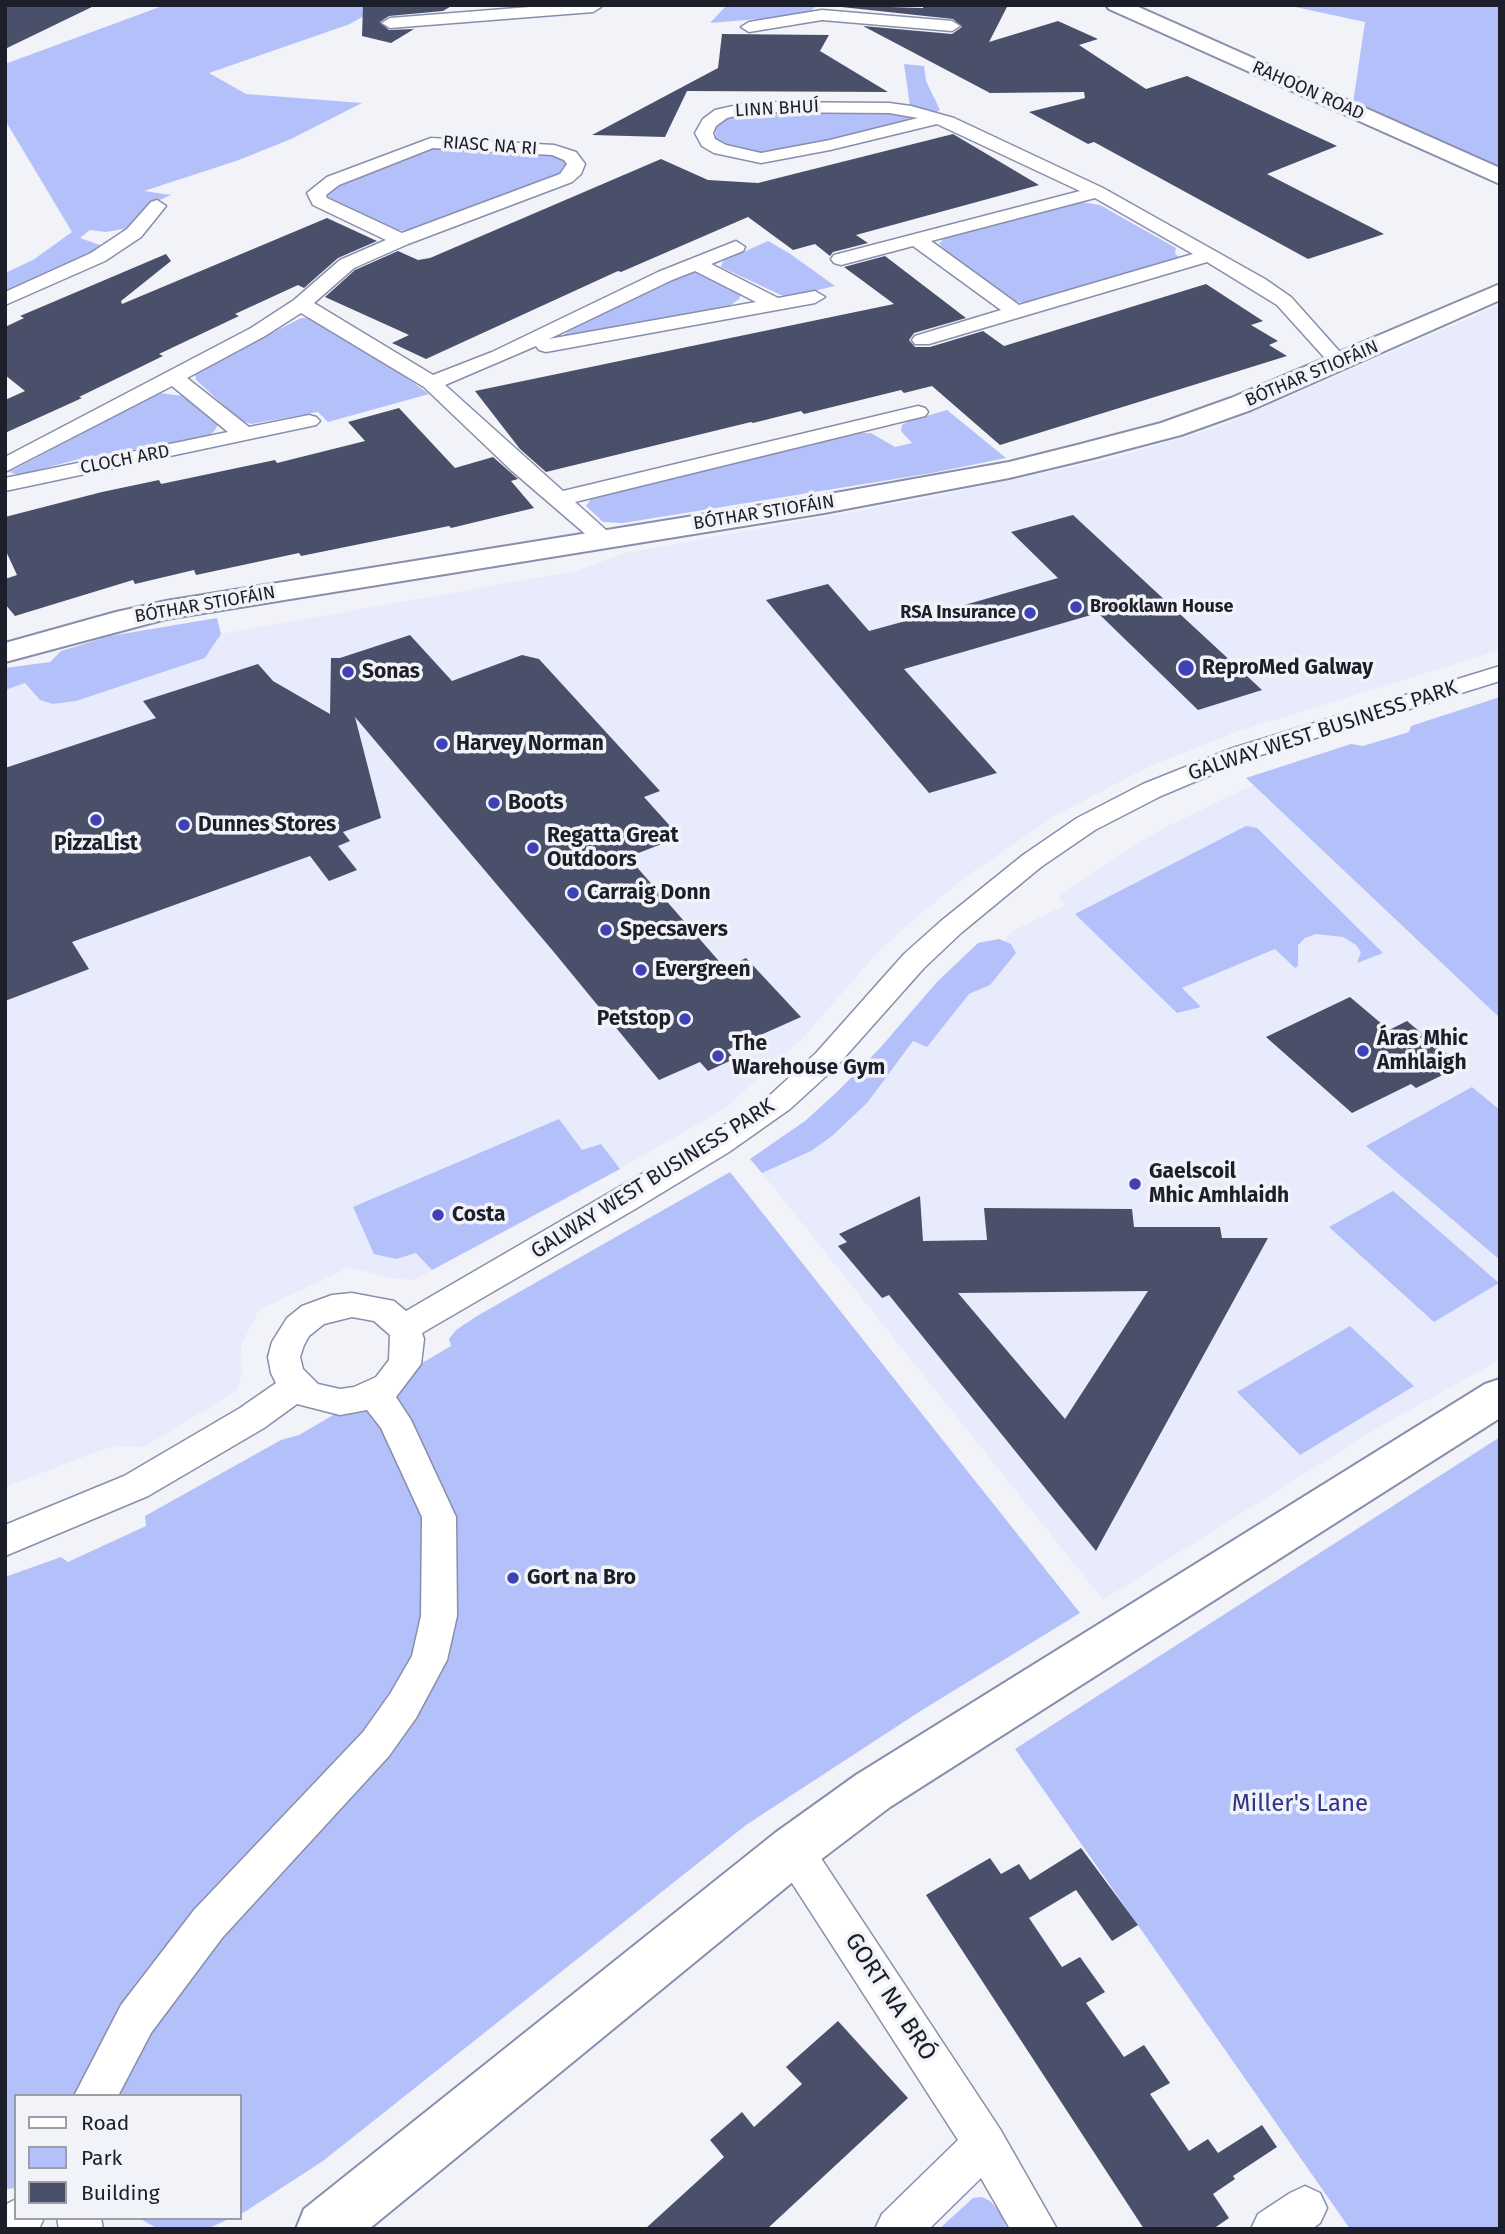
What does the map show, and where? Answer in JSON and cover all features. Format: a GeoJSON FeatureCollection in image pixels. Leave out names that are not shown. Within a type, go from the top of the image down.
{"type":"FeatureCollection","features":[{"type":"Feature","properties":{"kind":"street","name":"RAHOON ROAD"},"geometry":{"type":"LineString","coordinates":[[1116,5],[1500,177]]}},
{"type":"Feature","properties":{"kind":"street"},"geometry":{"type":"LineString","coordinates":[[390,23],[512,9],[593,7]]}},
{"type":"Feature","properties":{"kind":"street"},"geometry":{"type":"LineString","coordinates":[[749,27],[826,10],[952,26]]}},
{"type":"Feature","properties":{"kind":"street","name":"LINN BHUÍ"},"geometry":{"type":"LineString","coordinates":[[938,118],[820,147],[761,158],[720,149],[708,142],[705,133],[709,123],[721,114],[751,107],[877,107],[938,118],[980,135],[1097,192],[1209,255],[1284,301],[1339,362]]}},
{"type":"Feature","properties":{"kind":"street","name":"RIASC NA RI"},"geometry":{"type":"LineString","coordinates":[[227,349],[301,303],[347,264],[401,240],[566,177],[575,170],[575,161],[554,150],[430,143],[333,181],[316,193],[319,201],[401,240]]}},
{"type":"Feature","properties":{"kind":"street"},"geometry":{"type":"LineString","coordinates":[[841,259],[1097,192]]}},
{"type":"Feature","properties":{"kind":"street"},"geometry":{"type":"LineString","coordinates":[[5,299],[114,248],[142,226],[157,206]]}},
{"type":"Feature","properties":{"kind":"street"},"geometry":{"type":"LineString","coordinates":[[916,239],[1017,313]]}},
{"type":"Feature","properties":{"kind":"street"},"geometry":{"type":"LineString","coordinates":[[431,383],[499,356],[695,263],[736,247]]}},
{"type":"Feature","properties":{"kind":"street"},"geometry":{"type":"LineString","coordinates":[[922,340],[1209,255]]}},
{"type":"Feature","properties":{"kind":"street"},"geometry":{"type":"LineString","coordinates":[[695,263],[775,304]]}},
{"type":"Feature","properties":{"kind":"street","name":"BÓTHAR STIOFÁIN"},"geometry":{"type":"LineString","coordinates":[[5,653],[127,618],[166,610],[956,480],[1083,452],[1205,418],[1500,291]]}},
{"type":"Feature","properties":{"kind":"street"},"geometry":{"type":"LineString","coordinates":[[499,356],[814,297]]}},
{"type":"Feature","properties":{"kind":"street"},"geometry":{"type":"LineString","coordinates":[[301,303],[431,383],[605,539]]}},
{"type":"Feature","properties":{"kind":"street","name":"CLOCH ARD"},"geometry":{"type":"LineString","coordinates":[[5,466],[227,349]]}},
{"type":"Feature","properties":{"kind":"street"},"geometry":{"type":"LineString","coordinates":[[173,377],[245,435]]}},
{"type":"Feature","properties":{"kind":"street"},"geometry":{"type":"LineString","coordinates":[[559,499],[744,452],[918,412]]}},
{"type":"Feature","properties":{"kind":"street","name":"CLOCH ARD"},"geometry":{"type":"LineString","coordinates":[[5,485],[309,421]]}},
{"type":"Feature","properties":{"kind":"street","name":"GALWAY WEST BUSINESS PARK"},"geometry":{"type":"LineString","coordinates":[[404,1328],[637,1193],[771,1109],[826,1060],[914,961],[951,927],[1032,861],[1086,824],[1152,790],[1242,753],[1500,673]]}},
{"type":"Feature","properties":{"kind":"street"},"geometry":{"type":"LineString","coordinates":[[352,1304],[368,1306],[383,1310],[404,1328],[408,1339],[405,1364],[393,1381],[374,1394],[340,1402],[309,1395],[296,1386],[287,1373],[285,1357],[288,1342],[298,1327],[313,1315],[332,1307],[352,1304]]}},
{"type":"Feature","properties":{"kind":"street"},"geometry":{"type":"LineString","coordinates":[[5,1541],[136,1486],[252,1418],[296,1386]]}},
{"type":"Feature","properties":{"kind":"street"},"geometry":{"type":"LineString","coordinates":[[96,2094],[136,2019],[208,1924],[376,1744],[403,1706],[429,1660],[439,1616],[439,1517],[394,1420],[374,1394]]}},
{"type":"Feature","properties":{"kind":"street"},"geometry":{"type":"LineString","coordinates":[[323,2227],[793,1850],[873,1791],[1500,1396]]}},
{"type":"Feature","properties":{"kind":"street","name":"GORT NA BRÓ"},"geometry":{"type":"LineString","coordinates":[[793,1850],[985,2144],[1035,2229]]}},
{"type":"Feature","properties":{"kind":"street"},"geometry":{"type":"LineString","coordinates":[[897,2229],[985,2144]]}},
{"type":"Feature","properties":{"kind":"shaded area"},"geometry":{"type":"Polygon","coordinates":[[[1500,305],[1500,650],[1236,732],[1148,767],[1055,816],[968,875],[911,922],[875,955],[803,1038],[724,1109],[581,1191],[414,1280],[390,1278],[349,1267],[259,1310],[241,1345],[242,1376],[235,1392],[144,1447],[112,1446],[5,1487],[5,690],[25,683],[205,658],[221,634],[576,571],[625,553],[922,499],[1115,458],[1218,427],[1500,305]]]}},
{"type":"Feature","properties":{"kind":"shaded area","name":"Gaelscoil Mhic Amhlaidh"},"geometry":{"type":"Polygon","coordinates":[[[1500,697],[1500,1360],[1379,1427],[1103,1600],[762,1173],[805,1144],[1013,931],[1065,905],[1059,896],[1113,859],[1160,830],[1253,785],[1246,778],[1351,744],[1363,746],[1409,732],[1411,726],[1500,697]]]}},
{"type":"Feature","properties":{"kind":"green space"},"geometry":{"type":"Polygon","coordinates":[[[165,5],[383,5],[350,24],[209,73],[246,94],[362,103],[291,139],[239,160],[144,191],[171,195],[146,206],[129,228],[106,232],[90,230],[80,238],[100,245],[98,250],[5,293],[5,273],[33,260],[72,232],[5,120],[5,64],[165,5]]]}},
{"type":"Feature","properties":{"kind":"green space"},"geometry":{"type":"Polygon","coordinates":[[[727,5],[818,5],[805,15],[710,23],[727,5]]]}},
{"type":"Feature","properties":{"kind":"green space"},"geometry":{"type":"Polygon","coordinates":[[[1286,5],[1500,5],[1500,167],[1353,103],[1365,22],[1286,5]]]}},
{"type":"Feature","properties":{"kind":"green space"},"geometry":{"type":"Polygon","coordinates":[[[904,64],[924,66],[926,81],[940,110],[937,112],[910,106],[904,64]]]}},
{"type":"Feature","properties":{"kind":"green space"},"geometry":{"type":"Polygon","coordinates":[[[744,111],[903,113],[913,117],[904,122],[839,138],[755,154],[723,145],[716,138],[715,130],[718,124],[727,117],[744,111]]]}},
{"type":"Feature","properties":{"kind":"green space"},"geometry":{"type":"Polygon","coordinates":[[[438,146],[552,154],[562,157],[567,164],[566,169],[558,176],[409,231],[396,230],[328,197],[325,192],[331,186],[438,146]]]}},
{"type":"Feature","properties":{"kind":"green space"},"geometry":{"type":"Polygon","coordinates":[[[1081,202],[1100,205],[1176,248],[1175,254],[1181,258],[1027,304],[1011,300],[968,272],[939,244],[945,237],[1081,202]]]}},
{"type":"Feature","properties":{"kind":"green space"},"geometry":{"type":"Polygon","coordinates":[[[768,241],[835,286],[792,296],[781,295],[721,267],[723,261],[768,241]]]}},
{"type":"Feature","properties":{"kind":"green space"},"geometry":{"type":"Polygon","coordinates":[[[701,273],[742,293],[739,299],[728,307],[564,338],[562,336],[579,324],[675,277],[701,273]]]}},
{"type":"Feature","properties":{"kind":"green space"},"geometry":{"type":"Polygon","coordinates":[[[301,318],[310,318],[390,366],[429,394],[328,422],[318,412],[251,424],[240,420],[196,380],[195,374],[200,370],[301,318]]]}},
{"type":"Feature","properties":{"kind":"green space"},"geometry":{"type":"Polygon","coordinates":[[[159,393],[184,396],[197,404],[219,423],[215,430],[210,435],[83,458],[19,475],[9,472],[159,393]]]}},
{"type":"Feature","properties":{"kind":"green space"},"geometry":{"type":"Polygon","coordinates":[[[947,410],[1006,458],[932,473],[623,523],[603,522],[586,506],[591,499],[618,490],[851,433],[871,433],[895,447],[912,443],[901,431],[902,425],[947,410]]]}},
{"type":"Feature","properties":{"kind":"green space"},"geometry":{"type":"Polygon","coordinates":[[[217,618],[221,634],[205,658],[76,701],[53,704],[40,700],[25,683],[5,690],[5,668],[50,662],[61,651],[110,636],[217,618]]]}},
{"type":"Feature","properties":{"kind":"green space"},"geometry":{"type":"Polygon","coordinates":[[[1500,697],[1500,1018],[1246,778],[1351,744],[1363,746],[1409,732],[1411,726],[1500,697]]]}},
{"type":"Feature","properties":{"kind":"green space"},"geometry":{"type":"Polygon","coordinates":[[[1246,826],[1257,828],[1383,953],[1357,963],[1361,952],[1356,945],[1343,937],[1316,934],[1305,938],[1298,945],[1298,966],[1295,968],[1275,949],[1182,988],[1201,1007],[1177,1013],[1075,914],[1246,826]]]}},
{"type":"Feature","properties":{"kind":"green space"},"geometry":{"type":"Polygon","coordinates":[[[999,939],[1011,944],[1016,953],[990,985],[969,994],[927,1047],[913,1041],[867,1103],[832,1136],[811,1151],[762,1173],[750,1159],[805,1121],[838,1091],[880,1048],[937,982],[978,943],[999,939]]]}},
{"type":"Feature","properties":{"kind":"green space"},"geometry":{"type":"Polygon","coordinates":[[[1472,1087],[1500,1110],[1500,1260],[1366,1146],[1472,1087]]]}},
{"type":"Feature","properties":{"kind":"green space"},"geometry":{"type":"Polygon","coordinates":[[[559,1119],[582,1150],[601,1144],[620,1169],[432,1270],[416,1253],[396,1259],[374,1254],[353,1207],[559,1119]]]}},
{"type":"Feature","properties":{"kind":"green space"},"geometry":{"type":"Polygon","coordinates":[[[730,1172],[1080,1613],[919,1712],[746,1825],[323,2161],[246,2211],[242,2213],[242,2094],[14,2094],[14,2188],[5,2189],[5,1577],[61,1557],[68,1562],[146,1526],[145,1516],[281,1440],[299,1435],[451,1346],[449,1339],[456,1330],[730,1172]]]}},
{"type":"Feature","properties":{"kind":"green space"},"geometry":{"type":"Polygon","coordinates":[[[1393,1191],[1499,1283],[1434,1322],[1329,1227],[1393,1191]]]}},
{"type":"Feature","properties":{"kind":"green space"},"geometry":{"type":"Polygon","coordinates":[[[1350,1326],[1414,1386],[1300,1455],[1237,1392],[1350,1326]]]}},
{"type":"Feature","properties":{"kind":"green space","name":"Miller's Lane"},"geometry":{"type":"Polygon","coordinates":[[[1500,1437],[1500,2229],[1350,2229],[1015,1749],[1500,1437]]]}},
{"type":"Feature","properties":{"kind":"green space"},"geometry":{"type":"Polygon","coordinates":[[[982,2197],[1000,2212],[1007,2229],[939,2229],[973,2198],[982,2197]]]}},
{"type":"Feature","properties":{"kind":"green space"},"geometry":{"type":"Polygon","coordinates":[[[142,2220],[227,2220],[207,2229],[158,2229],[142,2220]]]}},
{"type":"Feature","properties":{"kind":"building"},"geometry":{"type":"Polygon","coordinates":[[[5,5],[96,5],[5,49],[5,5]]]}},
{"type":"Feature","properties":{"kind":"building"},"geometry":{"type":"Polygon","coordinates":[[[363,5],[453,5],[443,11],[389,16],[380,22],[389,30],[414,29],[391,43],[362,36],[363,5]]]}},
{"type":"Feature","properties":{"kind":"building"},"geometry":{"type":"Polygon","coordinates":[[[823,5],[923,8],[924,5],[1008,5],[989,42],[1058,21],[1098,39],[1079,45],[1146,89],[1187,76],[1337,146],[1267,174],[1384,234],[1308,259],[1094,142],[1088,144],[1029,112],[1085,98],[1084,92],[990,93],[863,26],[952,34],[962,27],[953,19],[823,5]]]}},
{"type":"Feature","properties":{"kind":"building"},"geometry":{"type":"Polygon","coordinates":[[[722,34],[829,35],[820,51],[888,92],[687,91],[665,137],[592,135],[718,68],[722,34]]]}},
{"type":"Feature","properties":{"kind":"building"},"geometry":{"type":"Polygon","coordinates":[[[953,134],[1039,185],[856,235],[868,243],[833,252],[830,256],[815,244],[793,250],[748,217],[618,271],[426,359],[392,343],[409,335],[325,297],[355,270],[398,251],[418,260],[430,258],[661,159],[708,180],[758,183],[953,134]]]}},
{"type":"Feature","properties":{"kind":"building"},"geometry":{"type":"Polygon","coordinates":[[[327,218],[377,241],[338,258],[304,288],[298,285],[235,314],[239,316],[159,354],[163,356],[79,397],[82,398],[5,433],[5,400],[25,391],[5,375],[5,327],[24,318],[20,316],[166,254],[171,261],[121,301],[122,304],[327,218]]]}},
{"type":"Feature","properties":{"kind":"building"},"geometry":{"type":"Polygon","coordinates":[[[885,256],[966,318],[914,333],[909,340],[915,347],[930,347],[983,331],[1004,346],[1206,284],[1263,321],[1251,325],[1278,341],[1269,345],[1287,356],[1000,445],[932,386],[904,393],[901,390],[804,414],[801,411],[751,422],[546,472],[520,449],[475,391],[894,304],[844,267],[885,256]]]}},
{"type":"Feature","properties":{"kind":"building"},"geometry":{"type":"Polygon","coordinates":[[[399,408],[455,468],[493,457],[518,479],[511,481],[534,508],[451,528],[449,526],[301,556],[299,553],[196,575],[194,570],[135,584],[133,580],[15,616],[5,604],[5,579],[17,575],[5,549],[5,517],[102,492],[159,480],[161,484],[275,460],[277,463],[365,441],[348,422],[399,408]]]}},
{"type":"Feature","properties":{"kind":"building"},"geometry":{"type":"Polygon","coordinates":[[[1073,515],[1262,690],[1198,710],[1098,613],[904,669],[997,773],[929,793],[766,600],[828,584],[869,631],[975,602],[1058,578],[1011,532],[1073,515]]]}},
{"type":"Feature","properties":{"kind":"building"},"geometry":{"type":"Polygon","coordinates":[[[410,635],[452,681],[522,655],[539,659],[660,791],[644,797],[680,837],[628,857],[725,968],[746,958],[801,1017],[727,1050],[734,1059],[708,1071],[700,1062],[659,1080],[355,717],[381,818],[343,832],[350,841],[338,846],[357,870],[329,881],[310,856],[72,942],[89,969],[5,1001],[5,768],[156,718],[143,701],[258,664],[273,681],[330,714],[331,658],[340,658],[410,635]]]}},
{"type":"Feature","properties":{"kind":"building","name":"Áras Mhic Amhlaigh"},"geometry":{"type":"Polygon","coordinates":[[[1350,997],[1389,1030],[1407,1021],[1461,1066],[1416,1088],[1411,1084],[1352,1113],[1266,1037],[1350,997]]]}},
{"type":"Feature","properties":{"kind":"building"},"geometry":{"type":"Polygon","coordinates":[[[920,1196],[923,1241],[987,1240],[984,1208],[1132,1209],[1134,1227],[1220,1227],[1222,1238],[1268,1238],[1096,1551],[889,1295],[882,1298],[838,1246],[847,1242],[839,1234],[920,1196]],[[1148,1291],[958,1293],[1065,1419],[1148,1291]]]}},
{"type":"Feature","properties":{"kind":"building"},"geometry":{"type":"Polygon","coordinates":[[[1081,1848],[1138,1925],[1112,1941],[1076,1890],[1029,1918],[1062,1967],[1080,1957],[1105,1992],[1086,2003],[1124,2057],[1144,2045],[1170,2083],[1150,2094],[1189,2151],[1208,2139],[1218,2153],[1262,2125],[1277,2147],[1233,2176],[1235,2179],[1213,2194],[1229,2218],[1213,2229],[1144,2229],[926,1895],[990,1858],[1001,1874],[1019,1864],[1030,1880],[1081,1848]]]}},
{"type":"Feature","properties":{"kind":"building"},"geometry":{"type":"Polygon","coordinates":[[[838,2021],[908,2098],[767,2229],[645,2229],[724,2157],[710,2140],[742,2112],[754,2127],[802,2084],[786,2067],[838,2021]]]}},
{"type":"Feature","properties":{"kind":"place","name":"Brooklawn House"},"geometry":{"type":"Point","coordinates":[1076,607]}},
{"type":"Feature","properties":{"kind":"place","name":"RSA Insurance"},"geometry":{"type":"Point","coordinates":[1030,613]}},
{"type":"Feature","properties":{"kind":"place","name":"ReproMed Galway"},"geometry":{"type":"Point","coordinates":[1186,668]}},
{"type":"Feature","properties":{"kind":"place","name":"Sonas"},"geometry":{"type":"Point","coordinates":[348,672]}},
{"type":"Feature","properties":{"kind":"place","name":"Harvey Norman"},"geometry":{"type":"Point","coordinates":[442,744]}},
{"type":"Feature","properties":{"kind":"place","name":"Boots"},"geometry":{"type":"Point","coordinates":[494,803]}},
{"type":"Feature","properties":{"kind":"place","name":"PizzaList"},"geometry":{"type":"Point","coordinates":[96,820]}},
{"type":"Feature","properties":{"kind":"place","name":"Dunnes Stores"},"geometry":{"type":"Point","coordinates":[184,825]}},
{"type":"Feature","properties":{"kind":"place","name":"Regatta Great Outdoors"},"geometry":{"type":"Point","coordinates":[533,848]}},
{"type":"Feature","properties":{"kind":"place","name":"Carraig Donn"},"geometry":{"type":"Point","coordinates":[573,893]}},
{"type":"Feature","properties":{"kind":"place","name":"Specsavers"},"geometry":{"type":"Point","coordinates":[606,930]}},
{"type":"Feature","properties":{"kind":"place","name":"Evergreen"},"geometry":{"type":"Point","coordinates":[641,970]}},
{"type":"Feature","properties":{"kind":"place","name":"Petstop"},"geometry":{"type":"Point","coordinates":[685,1019]}},
{"type":"Feature","properties":{"kind":"place","name":"Áras Mhic Amhlaigh"},"geometry":{"type":"Point","coordinates":[1363,1051]}},
{"type":"Feature","properties":{"kind":"place","name":"The Warehouse Gym"},"geometry":{"type":"Point","coordinates":[718,1056]}},
{"type":"Feature","properties":{"kind":"place","name":"Gaelscoil Mhic Amhlaidh"},"geometry":{"type":"Point","coordinates":[1135,1184]}},
{"type":"Feature","properties":{"kind":"place","name":"Costa"},"geometry":{"type":"Point","coordinates":[438,1215]}},
{"type":"Feature","properties":{"kind":"place","name":"Gort na Bro"},"geometry":{"type":"Point","coordinates":[513,1578]}}]}
